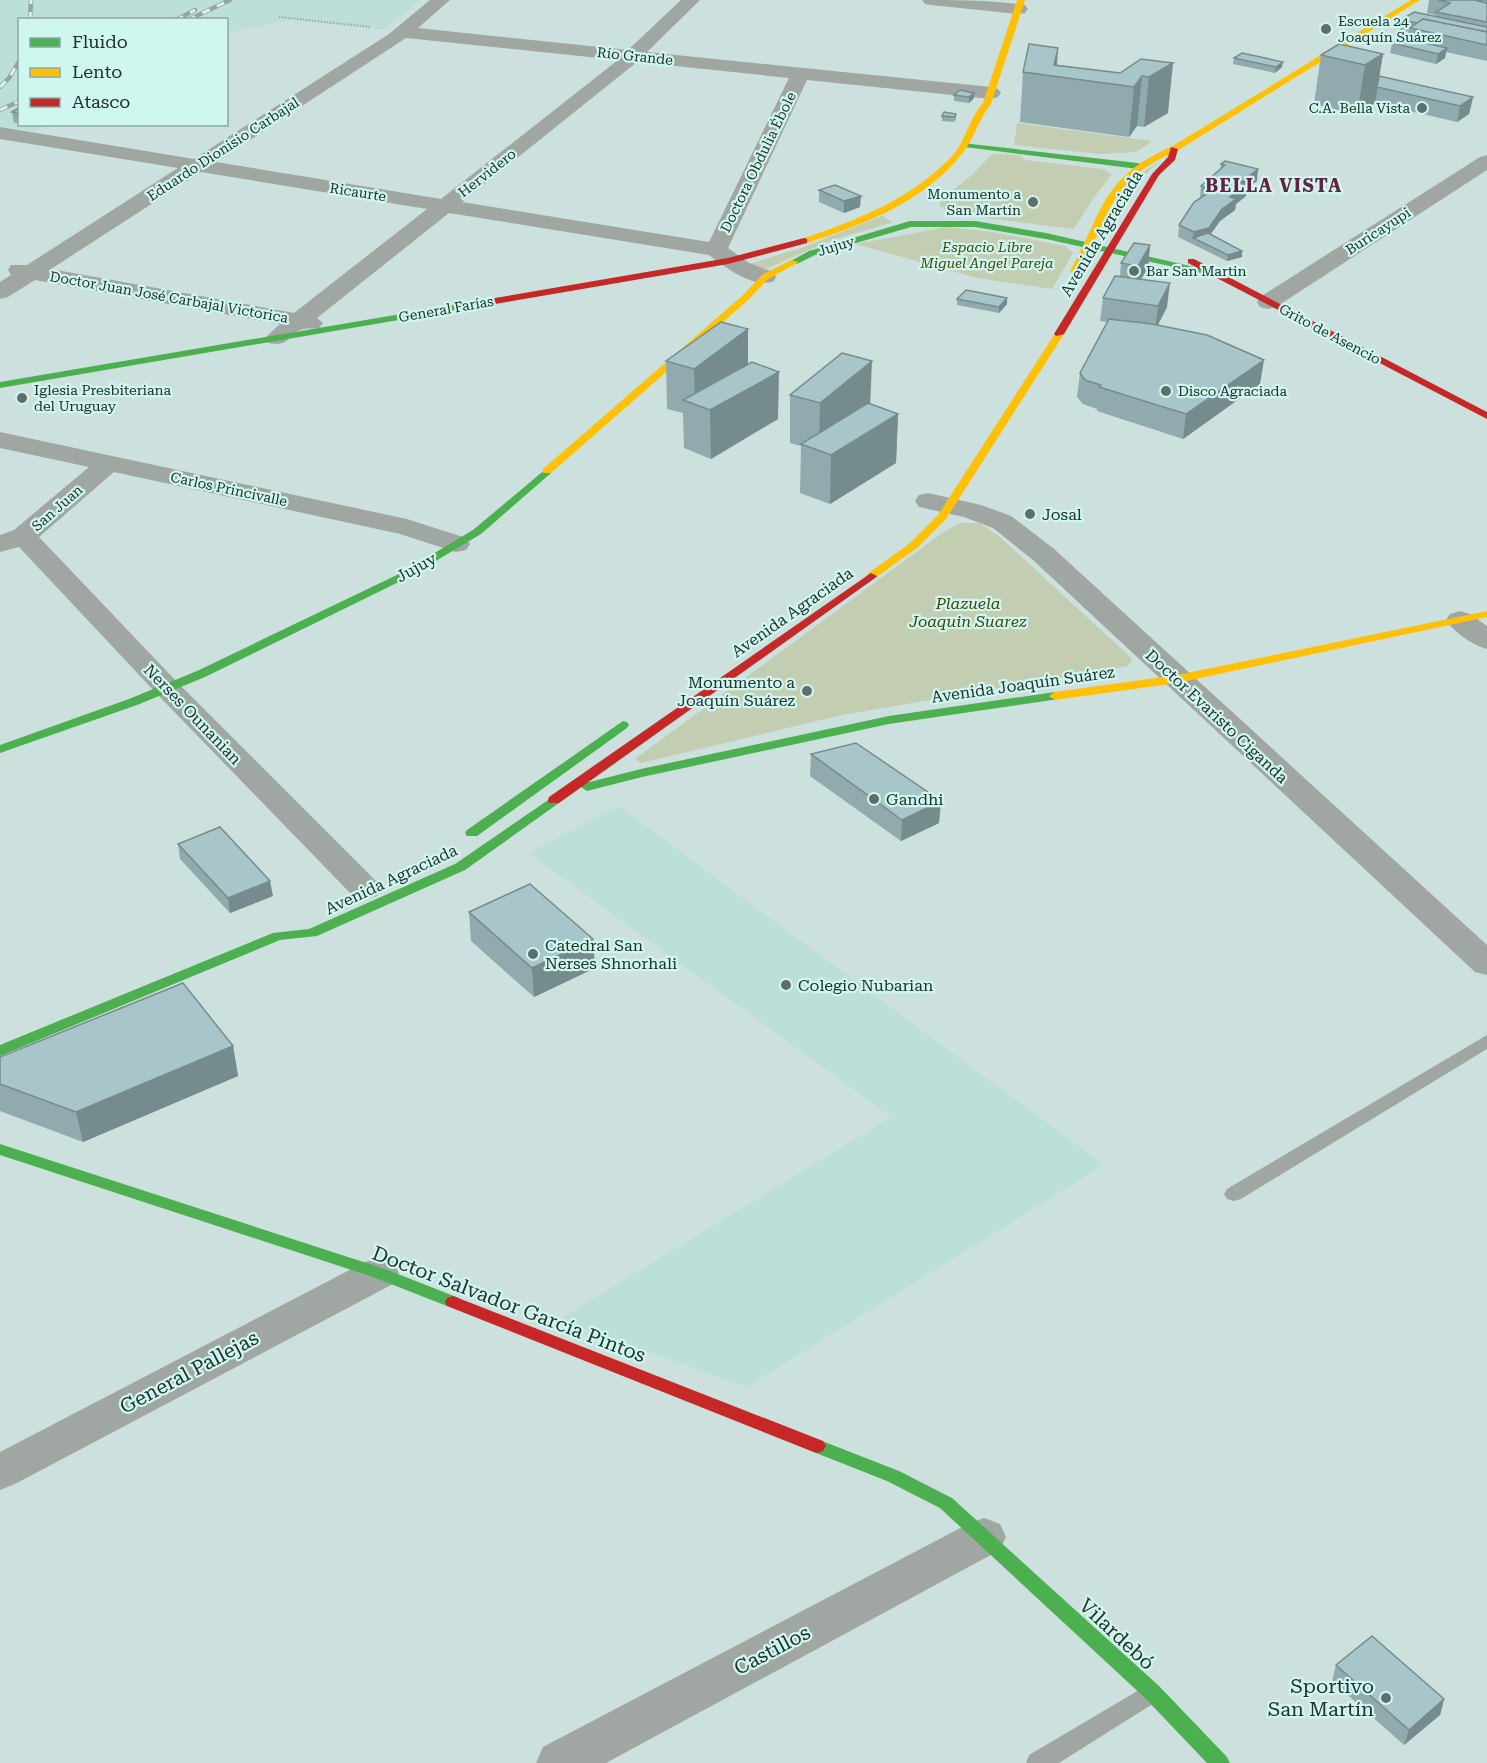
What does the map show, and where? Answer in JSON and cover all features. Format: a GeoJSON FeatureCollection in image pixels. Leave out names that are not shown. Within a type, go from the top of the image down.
{"type":"FeatureCollection","features":[{"type":"Feature","properties":{"kind":"street","name":"Eduardo Dionisio Carbajal"},"geometry":{"type":"LineString","coordinates":[[0,292],[401,32],[441,0]]}},
{"type":"Feature","properties":{"kind":"street","name":"Hervidero"},"geometry":{"type":"LineString","coordinates":[[277,338],[634,56],[691,0]]}},
{"type":"Feature","properties":{"kind":"street"},"geometry":{"type":"LineString","coordinates":[[931,0],[1019,4]]}},
{"type":"Feature","properties":{"kind":"street","name":"Avenida Agraciada"},"geometry":{"type":"LineString","coordinates":[[1065,286],[1111,194],[1128,173],[1155,155],[1174,149],[1416,0]]}},
{"type":"Feature","properties":{"kind":"street","name":"General Farías"},"geometry":{"type":"LineString","coordinates":[[0,385],[337,328],[722,255],[788,247],[885,207],[944,168],[965,145],[981,109],[989,98],[1019,4]]}},
{"type":"Feature","properties":{"kind":"street","name":"Río Grande"},"geometry":{"type":"LineString","coordinates":[[401,32],[801,73],[989,98]]}},
{"type":"Feature","properties":{"kind":"street","name":"Doctora Obdulia Ébole"},"geometry":{"type":"LineString","coordinates":[[722,255],[801,73]]}},
{"type":"Feature","properties":{"kind":"street"},"geometry":{"type":"LineString","coordinates":[[989,98],[994,110],[994,122]]}},
{"type":"Feature","properties":{"kind":"street","name":"Ricaurte"},"geometry":{"type":"LineString","coordinates":[[0,132],[722,255]]}},
{"type":"Feature","properties":{"kind":"street"},"geometry":{"type":"LineString","coordinates":[[979,160],[988,141]]}},
{"type":"Feature","properties":{"kind":"street"},"geometry":{"type":"LineString","coordinates":[[965,145],[988,141],[1138,166]]}},
{"type":"Feature","properties":{"kind":"street","name":"Avenida Agraciada"},"geometry":{"type":"LineString","coordinates":[[0,1051],[278,936],[312,933],[440,877],[481,854],[913,546],[933,528],[933,502],[1055,341],[1156,174],[1172,158],[1174,149]]}},
{"type":"Feature","properties":{"kind":"street","name":"Buricayupi"},"geometry":{"type":"LineString","coordinates":[[1268,302],[1485,165]]}},
{"type":"Feature","properties":{"kind":"street"},"geometry":{"type":"LineString","coordinates":[[885,207],[893,216],[910,224],[920,211]]}},
{"type":"Feature","properties":{"kind":"street"},"geometry":{"type":"LineString","coordinates":[[885,207],[920,211],[967,220],[975,224],[1046,236],[1111,245],[1211,272]]}},
{"type":"Feature","properties":{"kind":"street"},"geometry":{"type":"LineString","coordinates":[[1126,222],[1142,234]]}},
{"type":"Feature","properties":{"kind":"street","name":"Jujuy"},"geometry":{"type":"LineString","coordinates":[[0,748],[201,674],[405,575],[456,544],[488,522],[744,299],[765,277],[829,246],[910,224],[975,224]]}},
{"type":"Feature","properties":{"kind":"street","name":"Grito de Asencio"},"geometry":{"type":"LineString","coordinates":[[1111,245],[1169,249],[1487,417]]}},
{"type":"Feature","properties":{"kind":"street"},"geometry":{"type":"LineString","coordinates":[[722,255],[765,277]]}},
{"type":"Feature","properties":{"kind":"street","name":"Doctor Juan José Carbajal Victorica"},"geometry":{"type":"LineString","coordinates":[[0,267],[337,328]]}},
{"type":"Feature","properties":{"kind":"street","name":"Carlos Princivalle"},"geometry":{"type":"LineString","coordinates":[[0,440],[407,526],[456,544]]}},
{"type":"Feature","properties":{"kind":"street","name":"San Juan"},"geometry":{"type":"LineString","coordinates":[[12,540],[109,463]]}},
{"type":"Feature","properties":{"kind":"street","name":"Doctor Evaristo Ciganda"},"geometry":{"type":"LineString","coordinates":[[933,502],[985,515],[1002,522],[1043,554],[1487,964]]}},
{"type":"Feature","properties":{"kind":"street","name":"Nerses Ounanian"},"geometry":{"type":"LineString","coordinates":[[12,540],[167,688],[365,889]]}},
{"type":"Feature","properties":{"kind":"street"},"geometry":{"type":"LineString","coordinates":[[1474,617],[1487,640]]}},
{"type":"Feature","properties":{"kind":"street","name":"Avenida Joaquín Suárez"},"geometry":{"type":"LineString","coordinates":[[565,794],[641,773],[889,720],[1177,679],[1474,617]]}},
{"type":"Feature","properties":{"kind":"street","name":"Avenida Agraciada"},"geometry":{"type":"LineString","coordinates":[[457,844],[638,714]]}},
{"type":"Feature","properties":{"kind":"street","name":"Avenida Agraciada"},"geometry":{"type":"LineString","coordinates":[[278,936],[294,922]]}},
{"type":"Feature","properties":{"kind":"street","name":"Doctor Salvador García Pintos"},"geometry":{"type":"LineString","coordinates":[[0,1149],[379,1273],[893,1476],[946,1503],[984,1537]]}},
{"type":"Feature","properties":{"kind":"street","name":"General Pallejas"},"geometry":{"type":"LineString","coordinates":[[0,1472],[379,1273]]}},
{"type":"Feature","properties":{"kind":"street","name":"Vilardebó"},"geometry":{"type":"LineString","coordinates":[[984,1537],[1152,1692],[1220,1763]]}},
{"type":"Feature","properties":{"kind":"street","name":"Castillos"},"geometry":{"type":"LineString","coordinates":[[560,1763],[984,1537]]}},
{"type":"Feature","properties":{"kind":"lane"},"geometry":{"type":"LineString","coordinates":[[1234,1194],[1487,1041]]}},
{"type":"Feature","properties":{"kind":"lane"},"geometry":{"type":"LineString","coordinates":[[1038,1763],[1152,1692]]}},
{"type":"Feature","properties":{"kind":"path"},"geometry":{"type":"LineString","coordinates":[[279,17],[401,32]]}},
{"type":"Feature","properties":{"kind":"shaded area"},"geometry":{"type":"Polygon","coordinates":[[[0,0],[421,0],[384,30],[291,20],[228,33],[228,18],[18,18],[18,126],[46,126],[34,132],[0,126],[0,0]]]}},
{"type":"Feature","properties":{"kind":"shaded area","name":"Colegio Nubarian"},"geometry":{"type":"Polygon","coordinates":[[[619,806],[1104,1165],[747,1387],[558,1320],[891,1117],[528,853],[619,806]]]}},
{"type":"Feature","properties":{"kind":"green space"},"geometry":{"type":"Polygon","coordinates":[[[1017,123],[1152,141],[1136,152],[1099,154],[1014,145],[1017,123]]]}},
{"type":"Feature","properties":{"kind":"green space"},"geometry":{"type":"Polygon","coordinates":[[[992,154],[1020,155],[1025,160],[1103,169],[1112,174],[1074,229],[962,215],[948,212],[940,206],[940,200],[972,175],[992,154]]]}},
{"type":"Feature","properties":{"kind":"green space"},"geometry":{"type":"Polygon","coordinates":[[[1158,162],[1142,178],[1107,234],[1102,234],[1107,218],[1133,179],[1158,162]]]}},
{"type":"Feature","properties":{"kind":"green space"},"geometry":{"type":"Polygon","coordinates":[[[882,216],[893,222],[827,242],[766,269],[749,264],[801,248],[882,216]]]}},
{"type":"Feature","properties":{"kind":"green space","name":"Espacio Libre Miguel Angel Pareja"},"geometry":{"type":"Polygon","coordinates":[[[947,227],[992,232],[1065,246],[1073,253],[1052,289],[977,278],[856,244],[947,227]]]}},
{"type":"Feature","properties":{"kind":"green space","name":"Plazuela Joaquin Suarez"},"geometry":{"type":"Polygon","coordinates":[[[960,523],[979,523],[1000,537],[1128,655],[1132,660],[1128,666],[842,715],[641,763],[635,759],[945,531],[960,523]]]}},
{"type":"Feature","properties":{"kind":"building"},"geometry":{"type":"Polygon","coordinates":[[[1438,0],[1475,0],[1487,3],[1487,22],[1436,12],[1450,3],[1438,0]]]}},
{"type":"Feature","properties":{"kind":"building"},"geometry":{"type":"Polygon","coordinates":[[[1414,12],[1487,27],[1487,32],[1423,19],[1417,23],[1401,20],[1414,12]]]}},
{"type":"Feature","properties":{"kind":"building"},"geometry":{"type":"Polygon","coordinates":[[[1423,19],[1487,32],[1487,45],[1410,28],[1423,19]]]}},
{"type":"Feature","properties":{"kind":"building"},"geometry":{"type":"Polygon","coordinates":[[[1409,33],[1437,39],[1429,44],[1447,48],[1438,54],[1392,43],[1409,33]]]}},
{"type":"Feature","properties":{"kind":"building"},"geometry":{"type":"Polygon","coordinates":[[[1029,44],[1058,48],[1054,65],[1120,73],[1141,59],[1173,63],[1149,77],[1142,76],[1134,87],[1023,72],[1029,44]]]}},
{"type":"Feature","properties":{"kind":"building"},"geometry":{"type":"Polygon","coordinates":[[[1339,44],[1383,54],[1365,65],[1321,55],[1339,44]]]}},
{"type":"Feature","properties":{"kind":"building"},"geometry":{"type":"Polygon","coordinates":[[[1242,53],[1283,62],[1276,67],[1234,58],[1242,53]]]}},
{"type":"Feature","properties":{"kind":"building"},"geometry":{"type":"Polygon","coordinates":[[[1379,76],[1473,97],[1460,106],[1377,87],[1379,76]]]}},
{"type":"Feature","properties":{"kind":"building"},"geometry":{"type":"Polygon","coordinates":[[[960,90],[974,93],[969,97],[954,95],[960,90]]]}},
{"type":"Feature","properties":{"kind":"building"},"geometry":{"type":"Polygon","coordinates":[[[944,112],[956,114],[955,117],[942,116],[944,112]]]}},
{"type":"Feature","properties":{"kind":"building"},"geometry":{"type":"Polygon","coordinates":[[[1225,161],[1258,169],[1240,183],[1248,185],[1230,197],[1236,199],[1222,209],[1209,228],[1194,232],[1179,225],[1194,202],[1210,192],[1203,190],[1206,188],[1201,186],[1225,165],[1221,164],[1225,161]]]}},
{"type":"Feature","properties":{"kind":"building"},"geometry":{"type":"Polygon","coordinates":[[[835,185],[861,196],[844,201],[819,190],[835,185]]]}},
{"type":"Feature","properties":{"kind":"building"},"geometry":{"type":"Polygon","coordinates":[[[1208,233],[1242,251],[1228,255],[1193,238],[1208,233]]]}},
{"type":"Feature","properties":{"kind":"building"},"geometry":{"type":"Polygon","coordinates":[[[1134,243],[1150,245],[1138,266],[1121,263],[1134,243]]]}},
{"type":"Feature","properties":{"kind":"building"},"geometry":{"type":"Polygon","coordinates":[[[1115,276],[1170,283],[1158,306],[1103,298],[1115,276]]]}},
{"type":"Feature","properties":{"kind":"building"},"geometry":{"type":"Polygon","coordinates":[[[966,290],[1007,298],[999,307],[957,299],[966,290]]]}},
{"type":"Feature","properties":{"kind":"building","name":"Disco Agraciada"},"geometry":{"type":"Polygon","coordinates":[[[1109,319],[1152,324],[1207,335],[1264,360],[1186,414],[1099,387],[1101,385],[1085,380],[1080,373],[1109,319]]]}},
{"type":"Feature","properties":{"kind":"building"},"geometry":{"type":"Polygon","coordinates":[[[721,322],[748,329],[694,369],[666,361],[721,322]]]}},
{"type":"Feature","properties":{"kind":"building"},"geometry":{"type":"Polygon","coordinates":[[[842,353],[872,361],[820,403],[790,395],[842,353]]]}},
{"type":"Feature","properties":{"kind":"building"},"geometry":{"type":"Polygon","coordinates":[[[752,362],[779,372],[710,410],[683,400],[752,362]]]}},
{"type":"Feature","properties":{"kind":"building"},"geometry":{"type":"Polygon","coordinates":[[[868,403],[898,414],[831,455],[801,444],[868,403]]]}},
{"type":"Feature","properties":{"kind":"building"},"geometry":{"type":"Polygon","coordinates":[[[856,743],[941,801],[902,820],[811,754],[856,743]]]}},
{"type":"Feature","properties":{"kind":"building"},"geometry":{"type":"Polygon","coordinates":[[[220,827],[270,881],[228,898],[178,844],[220,827]]]}},
{"type":"Feature","properties":{"kind":"building"},"geometry":{"type":"Polygon","coordinates":[[[530,884],[593,939],[532,968],[469,912],[530,884]]]}},
{"type":"Feature","properties":{"kind":"building"},"geometry":{"type":"Polygon","coordinates":[[[183,983],[233,1046],[76,1112],[0,1084],[0,1057],[183,983]]]}},
{"type":"Feature","properties":{"kind":"building","name":"Sportivo San Martín"},"geometry":{"type":"Polygon","coordinates":[[[1372,1636],[1444,1699],[1409,1730],[1336,1665],[1372,1636]]]}},
{"type":"Feature","properties":{"kind":"railway"},"geometry":{"type":"LineString","coordinates":[[30,18],[31,0]]}},
{"type":"Feature","properties":{"kind":"railway"},"geometry":{"type":"LineString","coordinates":[[192,18],[230,0]]}},
{"type":"Feature","properties":{"kind":"railway"},"geometry":{"type":"LineString","coordinates":[[180,18],[195,10]]}},
{"type":"Feature","properties":{"kind":"railway"},"geometry":{"type":"LineString","coordinates":[[0,87],[18,63]]}},
{"type":"Feature","properties":{"kind":"railway"},"geometry":{"type":"LineString","coordinates":[[0,110],[18,102]]}},
{"type":"Feature","properties":{"kind":"traffic: fast"},"geometry":{"type":"LineString","coordinates":[[965,145],[1138,166]]}},
{"type":"Feature","properties":{"kind":"traffic: fast"},"geometry":{"type":"LineString","coordinates":[[794,262],[812,253],[910,224],[975,224],[1046,236],[1211,272]]}},
{"type":"Feature","properties":{"kind":"traffic: fast"},"geometry":{"type":"LineString","coordinates":[[0,385],[489,302]]}},
{"type":"Feature","properties":{"kind":"traffic: fast"},"geometry":{"type":"LineString","coordinates":[[0,749],[133,702],[201,674],[405,575],[477,532],[547,471]]}},
{"type":"Feature","properties":{"kind":"traffic: fast"},"geometry":{"type":"LineString","coordinates":[[587,787],[641,773],[889,720],[1055,696]]}},
{"type":"Feature","properties":{"kind":"traffic: fast"},"geometry":{"type":"LineString","coordinates":[[472,833],[623,725]]}},
{"type":"Feature","properties":{"kind":"traffic: fast"},"geometry":{"type":"LineString","coordinates":[[0,1051],[278,936],[312,933],[460,867],[554,800]]}},
{"type":"Feature","properties":{"kind":"traffic: fast"},"geometry":{"type":"LineString","coordinates":[[0,1149],[379,1273],[453,1302]]}},
{"type":"Feature","properties":{"kind":"traffic: fast"},"geometry":{"type":"LineString","coordinates":[[817,1446],[893,1476],[946,1503],[1152,1692],[1220,1763]]}},
{"type":"Feature","properties":{"kind":"traffic: slow"},"geometry":{"type":"LineString","coordinates":[[804,241],[866,218],[906,197],[925,184],[957,155],[978,115],[987,104],[1021,0]]}},
{"type":"Feature","properties":{"kind":"traffic: slow"},"geometry":{"type":"LineString","coordinates":[[1075,271],[1107,204],[1134,171],[1159,155],[1174,149],[1416,0]]}},
{"type":"Feature","properties":{"kind":"traffic: slow"},"geometry":{"type":"LineString","coordinates":[[547,471],[744,299],[765,277],[794,262]]}},
{"type":"Feature","properties":{"kind":"traffic: slow"},"geometry":{"type":"LineString","coordinates":[[871,576],[913,546],[942,517],[1059,334]]}},
{"type":"Feature","properties":{"kind":"traffic: slow"},"geometry":{"type":"LineString","coordinates":[[1055,696],[1177,679],[1487,614]]}},
{"type":"Feature","properties":{"kind":"traffic: jam"},"geometry":{"type":"LineString","coordinates":[[1059,334],[1156,174],[1172,158],[1174,149]]}},
{"type":"Feature","properties":{"kind":"traffic: jam"},"geometry":{"type":"LineString","coordinates":[[489,302],[728,261],[804,241]]}},
{"type":"Feature","properties":{"kind":"traffic: jam"},"geometry":{"type":"LineString","coordinates":[[1191,261],[1487,416]]}},
{"type":"Feature","properties":{"kind":"traffic: jam"},"geometry":{"type":"LineString","coordinates":[[554,800],[871,576]]}},
{"type":"Feature","properties":{"kind":"traffic: jam"},"geometry":{"type":"LineString","coordinates":[[453,1302],[817,1446]]}},
{"type":"Feature","properties":{"kind":"place","name":"Escuela 24 Joaquín Suárez"},"geometry":{"type":"Point","coordinates":[1326,29]}},
{"type":"Feature","properties":{"kind":"place","name":"C.A. Bella Vista"},"geometry":{"type":"Point","coordinates":[1422,108]}},
{"type":"Feature","properties":{"kind":"place","name":"Monumento a San Martín"},"geometry":{"type":"Point","coordinates":[1033,202]}},
{"type":"Feature","properties":{"kind":"place","name":"Bar San Martin"},"geometry":{"type":"Point","coordinates":[1134,271]}},
{"type":"Feature","properties":{"kind":"place","name":"Disco Agraciada"},"geometry":{"type":"Point","coordinates":[1166,391]}},
{"type":"Feature","properties":{"kind":"place","name":"Iglesia Presbiteriana del Uruguay"},"geometry":{"type":"Point","coordinates":[22,398]}},
{"type":"Feature","properties":{"kind":"place","name":"Josal"},"geometry":{"type":"Point","coordinates":[1030,514]}},
{"type":"Feature","properties":{"kind":"place","name":"Monumento a Joaquín Suárez"},"geometry":{"type":"Point","coordinates":[807,691]}},
{"type":"Feature","properties":{"kind":"place","name":"Gandhi"},"geometry":{"type":"Point","coordinates":[874,799]}},
{"type":"Feature","properties":{"kind":"place","name":"Catedral San Nerses Shnorhali"},"geometry":{"type":"Point","coordinates":[533,954]}},
{"type":"Feature","properties":{"kind":"place","name":"Colegio Nubarian"},"geometry":{"type":"Point","coordinates":[786,985]}},
{"type":"Feature","properties":{"kind":"place","name":"Sportivo San Martín"},"geometry":{"type":"Point","coordinates":[1386,1698]}},
{"type":"Feature","properties":{"kind":"district","name":"BELLA VISTA"},"geometry":{"type":"Point","coordinates":[1274,186]}}]}
